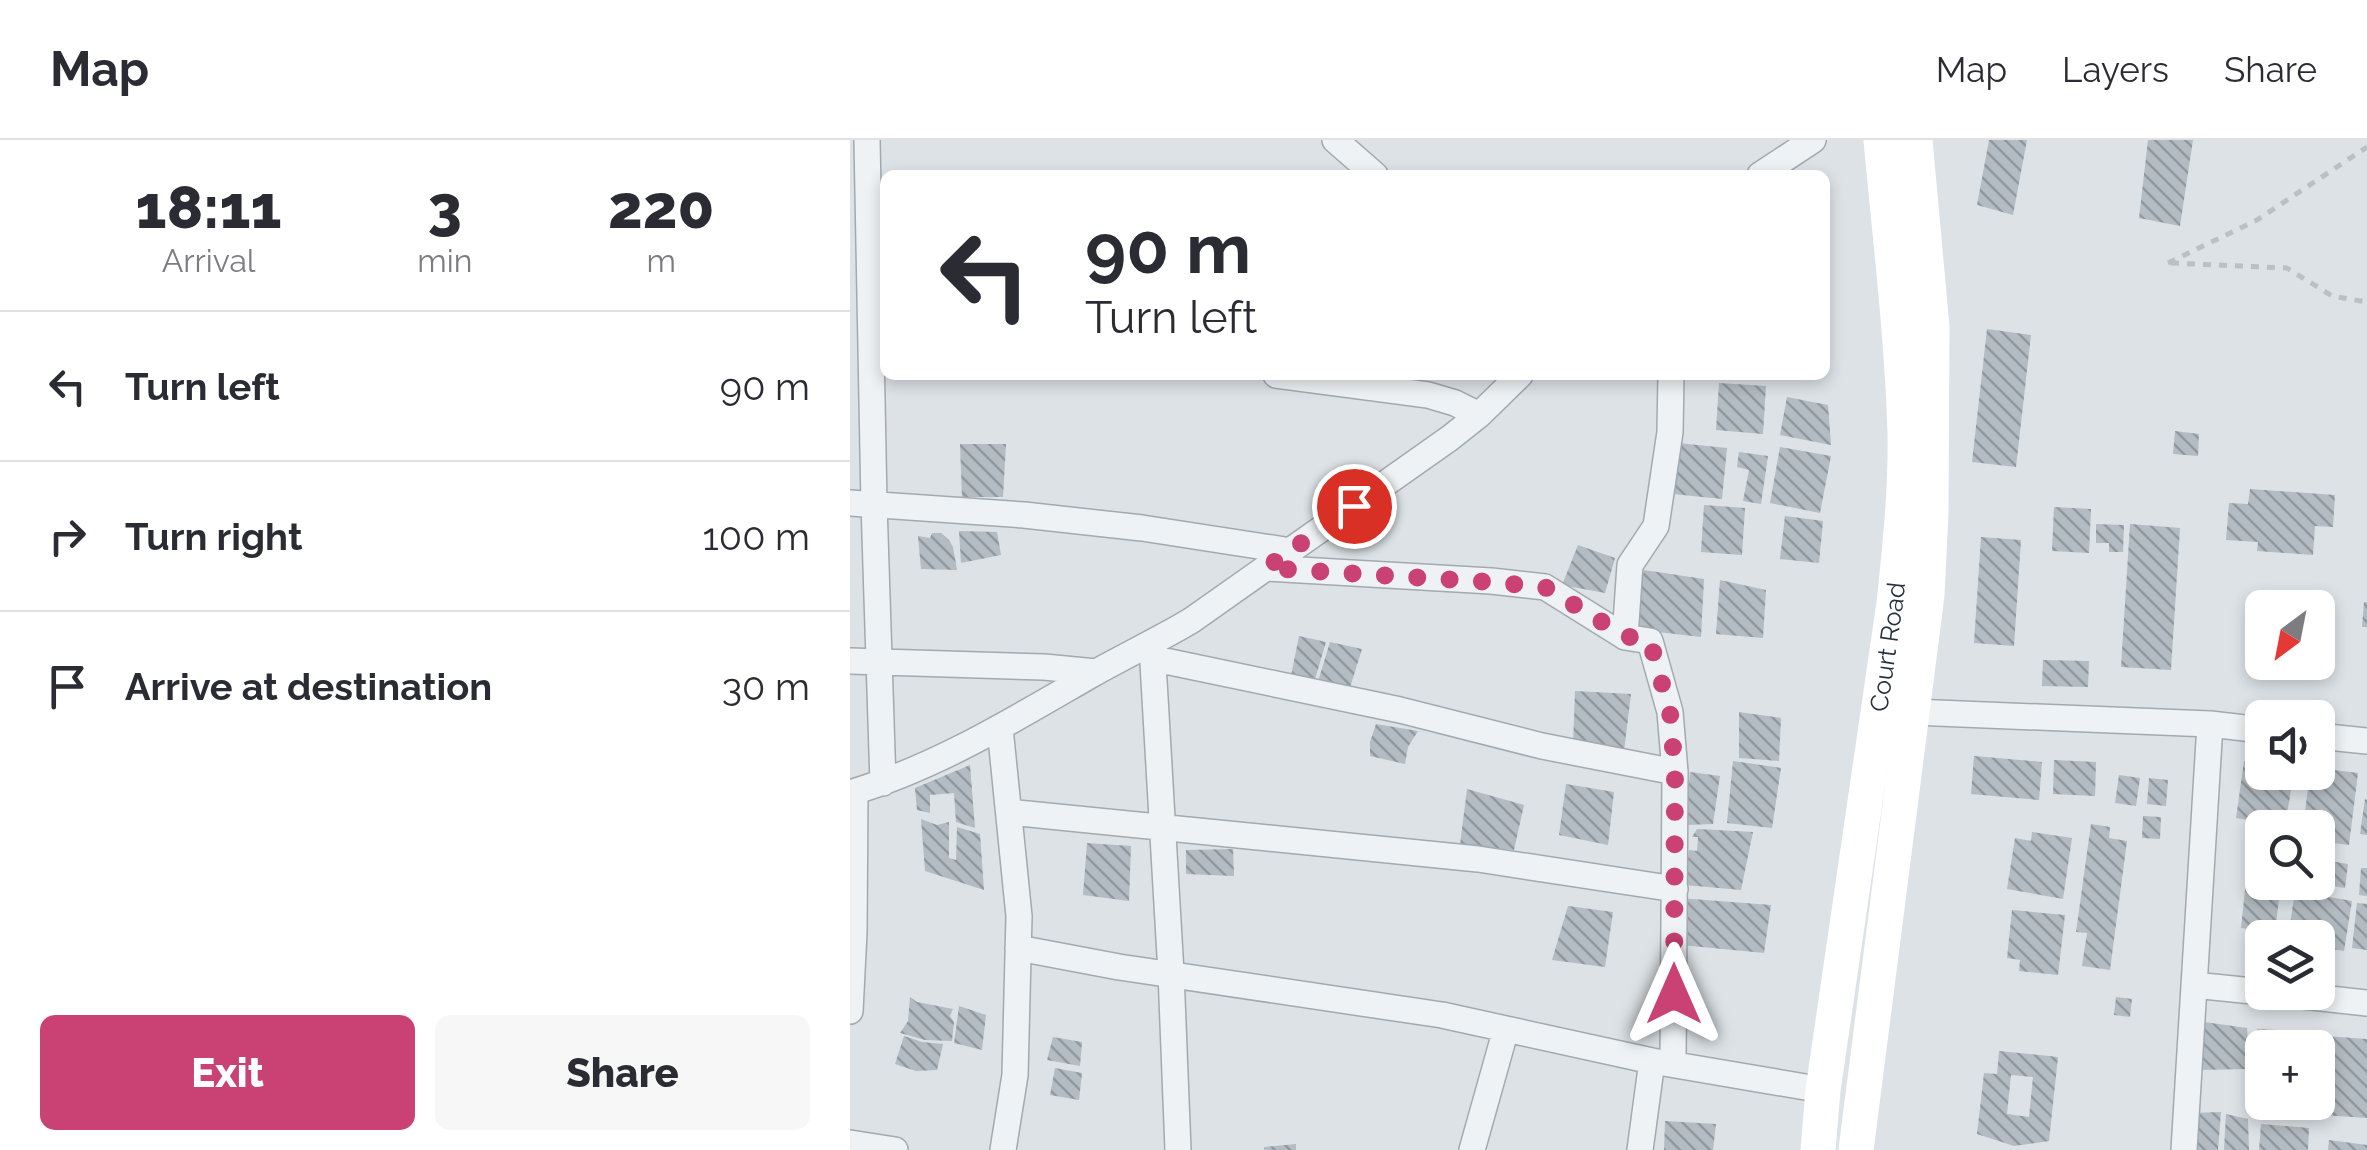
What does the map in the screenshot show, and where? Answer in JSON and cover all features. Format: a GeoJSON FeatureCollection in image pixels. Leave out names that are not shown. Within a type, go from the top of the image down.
{"type":"FeatureCollection","features":[{"type":"Feature","properties":{"kind":"main road","name":"Court Road"},"geometry":{"type":"LineString","coordinates":[[1818,1150],[1823,1090],[1902,530],[1905,438],[1901,347],[1881,140]]}},
{"type":"Feature","properties":{"kind":"main road","name":"Court Road"},"geometry":{"type":"LineString","coordinates":[[1856,1150],[1913,712],[1932,495],[1932,328],[1915,140]]}},
{"type":"Feature","properties":{"kind":"street"},"geometry":{"type":"LineString","coordinates":[[868,140],[859,239],[869,338],[862,504],[881,662],[883,783]]}},
{"type":"Feature","properties":{"kind":"street"},"geometry":{"type":"LineString","coordinates":[[1335,140],[1369,170]]}},
{"type":"Feature","properties":{"kind":"street"},"geometry":{"type":"LineString","coordinates":[[1768,170],[1814,140]]}},
{"type":"Feature","properties":{"kind":"street"},"geometry":{"type":"LineString","coordinates":[[1314,380],[1428,395],[1478,415]]}},
{"type":"Feature","properties":{"kind":"street"},"geometry":{"type":"LineString","coordinates":[[850,1010],[853,792],[883,783],[985,738],[1096,672],[1152,652],[1450,438],[1515,380]]}},
{"type":"Feature","properties":{"kind":"street"},"geometry":{"type":"LineString","coordinates":[[1625,636],[1630,565],[1656,526],[1670,432],[1671,380]]}},
{"type":"Feature","properties":{"kind":"street"},"geometry":{"type":"LineString","coordinates":[[862,504],[1024,514],[1291,551]]}},
{"type":"Feature","properties":{"kind":"street"},"geometry":{"type":"LineString","coordinates":[[1266,568],[1545,587],[1625,636],[1650,641],[1670,712],[1675,772],[1675,890],[1662,1062],[1640,1150]]}},
{"type":"Feature","properties":{"kind":"street"},"geometry":{"type":"LineString","coordinates":[[1152,652],[1542,746],[1675,772]]}},
{"type":"Feature","properties":{"kind":"street"},"geometry":{"type":"LineString","coordinates":[[1152,652],[1178,1150]]}},
{"type":"Feature","properties":{"kind":"street"},"geometry":{"type":"LineString","coordinates":[[850,660],[1096,672]]}},
{"type":"Feature","properties":{"kind":"street"},"geometry":{"type":"LineString","coordinates":[[1913,712],[2245,728]]}},
{"type":"Feature","properties":{"kind":"street"},"geometry":{"type":"LineString","coordinates":[[2184,1150],[2210,724]]}},
{"type":"Feature","properties":{"kind":"street"},"geometry":{"type":"LineString","coordinates":[[1000,728],[1019,916],[1015,1075],[1003,1150]]}},
{"type":"Feature","properties":{"kind":"street"},"geometry":{"type":"LineString","coordinates":[[2335,738],[2367,741]]}},
{"type":"Feature","properties":{"kind":"street"},"geometry":{"type":"LineString","coordinates":[[1009,812],[1478,859],[1675,890]]}},
{"type":"Feature","properties":{"kind":"street"},"geometry":{"type":"LineString","coordinates":[[1018,948],[1119,967],[1442,1015],[1662,1062],[1823,1090]]}},
{"type":"Feature","properties":{"kind":"street"},"geometry":{"type":"LineString","coordinates":[[2194,985],[2245,990]]}},
{"type":"Feature","properties":{"kind":"street"},"geometry":{"type":"LineString","coordinates":[[2335,999],[2367,1002]]}},
{"type":"Feature","properties":{"kind":"street"},"geometry":{"type":"LineString","coordinates":[[1472,1150],[1506,1029]]}},
{"type":"Feature","properties":{"kind":"street"},"geometry":{"type":"LineString","coordinates":[[850,1143],[895,1150]]}},
{"type":"Feature","properties":{"kind":"path"},"geometry":{"type":"LineString","coordinates":[[2367,147],[2257,220],[2168,263],[2287,268],[2332,296],[2367,302]]}},
{"type":"Feature","properties":{"kind":"building"},"geometry":{"type":"Polygon","coordinates":[[[1989,140],[2027,140],[2013,215],[1977,205],[1989,140]]]}},
{"type":"Feature","properties":{"kind":"building"},"geometry":{"type":"Polygon","coordinates":[[[2148,140],[2193,140],[2180,226],[2139,218],[2148,140]]]}},
{"type":"Feature","properties":{"kind":"building"},"geometry":{"type":"Polygon","coordinates":[[[1987,329],[2031,335],[2016,467],[1972,462],[1987,329]]]}},
{"type":"Feature","properties":{"kind":"building"},"geometry":{"type":"Polygon","coordinates":[[[1719,383],[1766,386],[1763,434],[1716,430],[1719,383]]]}},
{"type":"Feature","properties":{"kind":"building"},"geometry":{"type":"Polygon","coordinates":[[[1787,397],[1828,405],[1831,445],[1780,435],[1787,397]]]}},
{"type":"Feature","properties":{"kind":"building"},"geometry":{"type":"Polygon","coordinates":[[[2175,431],[2199,434],[2198,456],[2173,454],[2175,431]]]}},
{"type":"Feature","properties":{"kind":"building"},"geometry":{"type":"Polygon","coordinates":[[[1678,443],[1727,448],[1722,499],[1673,494],[1678,443]]]}},
{"type":"Feature","properties":{"kind":"building"},"geometry":{"type":"Polygon","coordinates":[[[960,444],[1006,444],[1003,497],[962,497],[960,444]]]}},
{"type":"Feature","properties":{"kind":"building"},"geometry":{"type":"Polygon","coordinates":[[[1780,447],[1831,456],[1820,513],[1770,503],[1780,447]]]}},
{"type":"Feature","properties":{"kind":"building"},"geometry":{"type":"Polygon","coordinates":[[[1739,452],[1768,456],[1761,504],[1743,501],[1749,470],[1737,467],[1739,452]]]}},
{"type":"Feature","properties":{"kind":"building"},"geometry":{"type":"Polygon","coordinates":[[[2250,489],[2335,495],[2333,527],[2315,526],[2313,555],[2257,551],[2258,542],[2226,540],[2229,503],[2248,504],[2250,489]]]}},
{"type":"Feature","properties":{"kind":"building"},"geometry":{"type":"Polygon","coordinates":[[[1704,505],[1745,508],[1742,555],[1701,552],[1704,505]]]}},
{"type":"Feature","properties":{"kind":"building"},"geometry":{"type":"Polygon","coordinates":[[[2054,507],[2091,509],[2089,553],[2052,551],[2054,507]]]}},
{"type":"Feature","properties":{"kind":"building"},"geometry":{"type":"Polygon","coordinates":[[[1785,516],[1823,521],[1819,563],[1780,559],[1785,516]]]}},
{"type":"Feature","properties":{"kind":"building"},"geometry":{"type":"Polygon","coordinates":[[[2096,524],[2124,525],[2123,552],[2109,552],[2109,543],[2096,543],[2096,524]]]}},
{"type":"Feature","properties":{"kind":"building"},"geometry":{"type":"Polygon","coordinates":[[[2130,524],[2180,528],[2171,670],[2121,667],[2130,524]]]}},
{"type":"Feature","properties":{"kind":"building"},"geometry":{"type":"Polygon","coordinates":[[[959,531],[997,532],[1001,555],[961,563],[959,531]]]}},
{"type":"Feature","properties":{"kind":"building"},"geometry":{"type":"Polygon","coordinates":[[[932,533],[941,533],[949,540],[957,570],[921,569],[918,536],[930,538],[932,533]]]}},
{"type":"Feature","properties":{"kind":"building"},"geometry":{"type":"Polygon","coordinates":[[[1981,537],[2021,540],[2014,646],[1974,643],[1981,537]]]}},
{"type":"Feature","properties":{"kind":"building"},"geometry":{"type":"Polygon","coordinates":[[[1578,545],[1615,558],[1605,593],[1562,585],[1578,545]]]}},
{"type":"Feature","properties":{"kind":"building"},"geometry":{"type":"Polygon","coordinates":[[[1644,570],[1704,579],[1701,637],[1632,629],[1644,570]]]}},
{"type":"Feature","properties":{"kind":"building"},"geometry":{"type":"Polygon","coordinates":[[[1720,580],[1766,590],[1763,638],[1716,634],[1720,580]]]}},
{"type":"Feature","properties":{"kind":"building"},"geometry":{"type":"Polygon","coordinates":[[[2367,602],[2367,627],[2362,627],[2367,602]]]}},
{"type":"Feature","properties":{"kind":"building"},"geometry":{"type":"Polygon","coordinates":[[[1299,636],[1326,642],[1313,686],[1290,681],[1299,636]]]}},
{"type":"Feature","properties":{"kind":"building"},"geometry":{"type":"Polygon","coordinates":[[[1330,642],[1362,649],[1348,694],[1316,688],[1330,642]]]}},
{"type":"Feature","properties":{"kind":"building"},"geometry":{"type":"Polygon","coordinates":[[[2043,660],[2089,661],[2088,687],[2042,686],[2043,660]]]}},
{"type":"Feature","properties":{"kind":"building"},"geometry":{"type":"Polygon","coordinates":[[[1575,691],[1631,694],[1624,751],[1573,745],[1575,691]]]}},
{"type":"Feature","properties":{"kind":"building"},"geometry":{"type":"Polygon","coordinates":[[[1739,712],[1781,718],[1779,761],[1739,758],[1739,712]]]}},
{"type":"Feature","properties":{"kind":"building"},"geometry":{"type":"Polygon","coordinates":[[[1376,724],[1418,731],[1408,747],[1405,764],[1370,756],[1376,724]]]}},
{"type":"Feature","properties":{"kind":"building"},"geometry":{"type":"Polygon","coordinates":[[[1974,756],[2042,762],[2039,800],[1971,794],[1974,756]]]}},
{"type":"Feature","properties":{"kind":"building"},"geometry":{"type":"Polygon","coordinates":[[[2054,760],[2096,762],[2095,796],[2053,794],[2054,760]]]}},
{"type":"Feature","properties":{"kind":"building"},"geometry":{"type":"Polygon","coordinates":[[[1733,761],[1781,768],[1772,828],[1727,823],[1733,761]]]}},
{"type":"Feature","properties":{"kind":"building"},"geometry":{"type":"Polygon","coordinates":[[[2244,761],[2245,790],[2291,790],[2288,810],[2245,810],[2245,819],[2236,818],[2244,761]]]}},
{"type":"Feature","properties":{"kind":"building"},"geometry":{"type":"Polygon","coordinates":[[[970,765],[975,828],[956,822],[954,793],[930,795],[930,813],[917,810],[915,788],[970,765]]]}},
{"type":"Feature","properties":{"kind":"building"},"geometry":{"type":"Polygon","coordinates":[[[2335,770],[2358,773],[2349,845],[2335,843],[2335,810],[2305,810],[2308,790],[2335,790],[2335,770]]]}},
{"type":"Feature","properties":{"kind":"building"},"geometry":{"type":"Polygon","coordinates":[[[1690,772],[1720,776],[1713,824],[1685,825],[1690,772]]]}},
{"type":"Feature","properties":{"kind":"building"},"geometry":{"type":"Polygon","coordinates":[[[2119,775],[2140,778],[2136,806],[2115,803],[2119,775]]]}},
{"type":"Feature","properties":{"kind":"building"},"geometry":{"type":"Polygon","coordinates":[[[2149,778],[2168,780],[2166,806],[2147,804],[2149,778]]]}},
{"type":"Feature","properties":{"kind":"building"},"geometry":{"type":"Polygon","coordinates":[[[1566,784],[1614,792],[1608,845],[1559,835],[1566,784]]]}},
{"type":"Feature","properties":{"kind":"building"},"geometry":{"type":"Polygon","coordinates":[[[1467,789],[1524,805],[1514,850],[1460,845],[1467,789]]]}},
{"type":"Feature","properties":{"kind":"building"},"geometry":{"type":"Polygon","coordinates":[[[2367,800],[2367,835],[2360,834],[2367,800]]]}},
{"type":"Feature","properties":{"kind":"building"},"geometry":{"type":"Polygon","coordinates":[[[2143,816],[2161,817],[2160,839],[2142,838],[2143,816]]]}},
{"type":"Feature","properties":{"kind":"building"},"geometry":{"type":"Polygon","coordinates":[[[921,819],[937,825],[949,822],[949,858],[956,860],[957,827],[980,834],[984,890],[925,871],[921,819]]]}},
{"type":"Feature","properties":{"kind":"building"},"geometry":{"type":"Polygon","coordinates":[[[2091,824],[2110,827],[2109,838],[2127,841],[2110,970],[2082,966],[2087,933],[2076,932],[2091,824]]]}},
{"type":"Feature","properties":{"kind":"building"},"geometry":{"type":"Polygon","coordinates":[[[1697,829],[1753,832],[1741,890],[1685,885],[1689,850],[1697,851],[1698,837],[1692,837],[1697,829]]]}},
{"type":"Feature","properties":{"kind":"building"},"geometry":{"type":"Polygon","coordinates":[[[2032,832],[2072,838],[2063,899],[2007,889],[2015,838],[2031,841],[2032,832]]]}},
{"type":"Feature","properties":{"kind":"building"},"geometry":{"type":"Polygon","coordinates":[[[1087,843],[1131,846],[1129,901],[1083,895],[1087,843]]]}},
{"type":"Feature","properties":{"kind":"building"},"geometry":{"type":"Polygon","coordinates":[[[1233,849],[1234,876],[1186,874],[1186,850],[1233,849]]]}},
{"type":"Feature","properties":{"kind":"building"},"geometry":{"type":"Polygon","coordinates":[[[2335,862],[2348,864],[2345,888],[2335,887],[2335,862]]]}},
{"type":"Feature","properties":{"kind":"building"},"geometry":{"type":"Polygon","coordinates":[[[2361,868],[2367,868],[2367,896],[2359,895],[2361,868]]]}},
{"type":"Feature","properties":{"kind":"building"},"geometry":{"type":"Polygon","coordinates":[[[2245,890],[2245,900],[2279,900],[2276,920],[2245,920],[2245,928],[2241,928],[2245,890]]]}},
{"type":"Feature","properties":{"kind":"building"},"geometry":{"type":"Polygon","coordinates":[[[1679,898],[1771,905],[1764,953],[1681,945],[1679,898]]]}},
{"type":"Feature","properties":{"kind":"building"},"geometry":{"type":"Polygon","coordinates":[[[2294,900],[2352,901],[2344,951],[2335,950],[2335,920],[2291,920],[2294,900]]]}},
{"type":"Feature","properties":{"kind":"building"},"geometry":{"type":"Polygon","coordinates":[[[2357,903],[2367,904],[2367,950],[2352,948],[2357,903]]]}},
{"type":"Feature","properties":{"kind":"building"},"geometry":{"type":"Polygon","coordinates":[[[1568,906],[1613,912],[1605,967],[1552,960],[1568,906]]]}},
{"type":"Feature","properties":{"kind":"building"},"geometry":{"type":"Polygon","coordinates":[[[2012,910],[2065,915],[2058,975],[2019,971],[2020,960],[2007,958],[2012,910]]]}},
{"type":"Feature","properties":{"kind":"building"},"geometry":{"type":"Polygon","coordinates":[[[910,997],[953,1009],[952,1041],[925,1040],[900,1033],[908,1021],[910,997]]]}},
{"type":"Feature","properties":{"kind":"building"},"geometry":{"type":"Polygon","coordinates":[[[2116,997],[2132,999],[2130,1017],[2114,1015],[2116,997]]]}},
{"type":"Feature","properties":{"kind":"building"},"geometry":{"type":"Polygon","coordinates":[[[959,1006],[986,1015],[982,1050],[954,1043],[959,1006]]]}},
{"type":"Feature","properties":{"kind":"building"},"geometry":{"type":"Polygon","coordinates":[[[2197,1021],[2247,1028],[2245,1069],[2197,1070],[2197,1021]]]}},
{"type":"Feature","properties":{"kind":"building"},"geometry":{"type":"Polygon","coordinates":[[[904,1036],[943,1044],[937,1070],[916,1071],[895,1064],[904,1036]]]}},
{"type":"Feature","properties":{"kind":"building"},"geometry":{"type":"Polygon","coordinates":[[[1053,1037],[1082,1042],[1080,1066],[1047,1060],[1053,1037]]]}},
{"type":"Feature","properties":{"kind":"building"},"geometry":{"type":"Polygon","coordinates":[[[2335,1037],[2367,1039],[2367,1118],[2335,1116],[2335,1037]]]}},
{"type":"Feature","properties":{"kind":"building"},"geometry":{"type":"Polygon","coordinates":[[[1999,1051],[2058,1057],[2049,1141],[2014,1146],[1977,1134],[1984,1073],[1997,1074],[1999,1051]],[[2011,1075],[2007,1114],[2029,1117],[2033,1077],[2011,1075]]]}},
{"type":"Feature","properties":{"kind":"building"},"geometry":{"type":"Polygon","coordinates":[[[1055,1068],[1082,1073],[1079,1100],[1050,1095],[1055,1068]]]}},
{"type":"Feature","properties":{"kind":"building"},"geometry":{"type":"Polygon","coordinates":[[[2221,1112],[2218,1150],[2190,1150],[2192,1113],[2221,1112]]]}},
{"type":"Feature","properties":{"kind":"building"},"geometry":{"type":"Polygon","coordinates":[[[2226,1114],[2248,1120],[2249,1150],[2224,1150],[2226,1114]]]}},
{"type":"Feature","properties":{"kind":"building"},"geometry":{"type":"Polygon","coordinates":[[[1665,1121],[1716,1124],[1713,1150],[1664,1150],[1665,1121]]]}},
{"type":"Feature","properties":{"kind":"building"},"geometry":{"type":"Polygon","coordinates":[[[2261,1124],[2309,1128],[2308,1150],[2259,1150],[2261,1124]]]}},
{"type":"Feature","properties":{"kind":"building"},"geometry":{"type":"Polygon","coordinates":[[[2329,1140],[2367,1145],[2367,1150],[2328,1150],[2329,1140]]]}},
{"type":"Feature","properties":{"kind":"building"},"geometry":{"type":"Polygon","coordinates":[[[1296,1144],[1296,1150],[1264,1150],[1264,1147],[1296,1144]]]}},
{"type":"Feature","properties":{"kind":"route"},"geometry":{"type":"LineString","coordinates":[[1354,506],[1266,568],[1545,587],[1625,636],[1650,641],[1670,712],[1675,772],[1674,994]]}}]}
